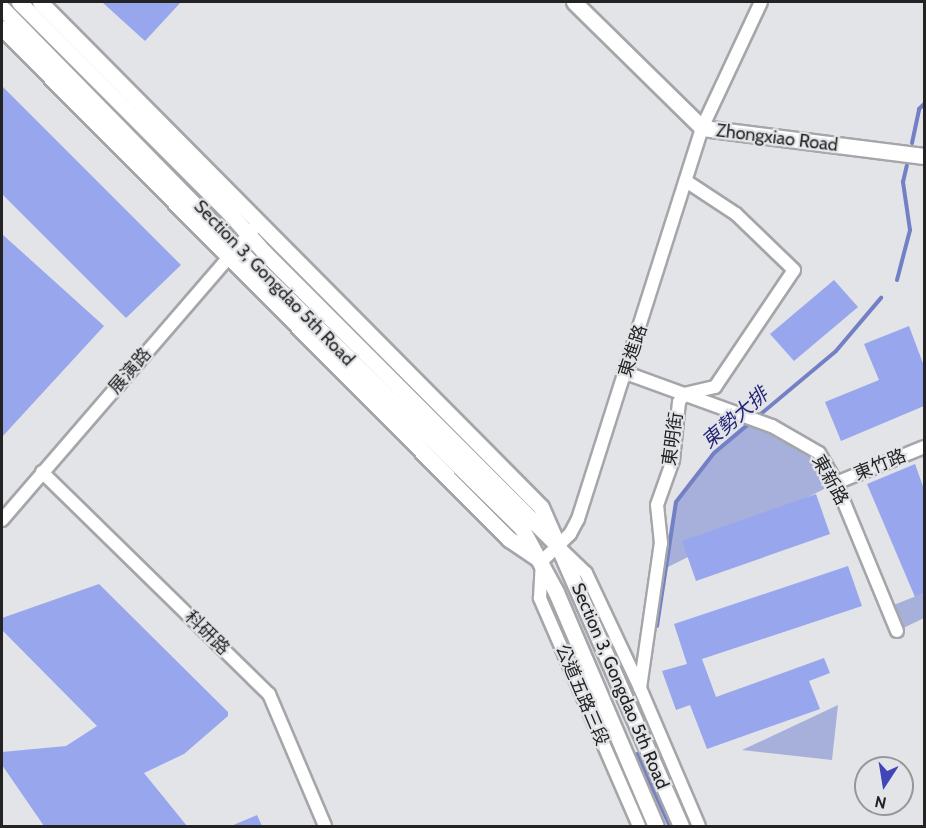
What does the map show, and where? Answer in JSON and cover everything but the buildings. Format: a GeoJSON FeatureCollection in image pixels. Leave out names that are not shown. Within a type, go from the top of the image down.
{"type":"FeatureCollection","features":[{"type":"Feature","properties":{"kind":"street","name":"Section 3, Gongdao 5th Road"},"geometry":{"type":"LineString","coordinates":[[19,2],[254,229]]}},
{"type":"Feature","properties":{"kind":"street","name":"Section 3, Gongdao 5th Road"},"geometry":{"type":"LineString","coordinates":[[40,2],[558,546],[681,826]]}},
{"type":"Feature","properties":{"kind":"street","name":"Zhongxiao Road"},"geometry":{"type":"LineString","coordinates":[[574,2],[702,129],[924,156]]}},
{"type":"Feature","properties":{"kind":"street"},"geometry":{"type":"LineString","coordinates":[[702,129],[761,2]]}},
{"type":"Feature","properties":{"kind":"street","name":"Section 3, Gongdao 5th Road"},"geometry":{"type":"LineString","coordinates":[[2,8],[234,252]]}},
{"type":"Feature","properties":{"kind":"street","name":"Section 3, Gongdao 5th Road"},"geometry":{"type":"LineString","coordinates":[[2,28],[521,527],[542,561],[656,826]]}},
{"type":"Feature","properties":{"kind":"street","name":"東進路"},"geometry":{"type":"LineString","coordinates":[[542,561],[570,534],[578,519],[702,129]]}},
{"type":"Feature","properties":{"kind":"street","name":"東明街"},"geometry":{"type":"LineString","coordinates":[[640,688],[661,543],[657,505],[673,460],[676,409],[684,394],[715,387],[794,270],[736,214],[686,181]]}},
{"type":"Feature","properties":{"kind":"street","name":"展演路"},"geometry":{"type":"LineString","coordinates":[[2,520],[254,229]]}},
{"type":"Feature","properties":{"kind":"street","name":"東新路"},"geometry":{"type":"LineString","coordinates":[[626,373],[772,426],[819,453],[836,483],[897,631]]}},
{"type":"Feature","properties":{"kind":"street","name":"東竹路"},"geometry":{"type":"LineString","coordinates":[[836,483],[924,447]]}},
{"type":"Feature","properties":{"kind":"street","name":"科研路"},"geometry":{"type":"LineString","coordinates":[[42,472],[269,694],[325,826]]}},
{"type":"Feature","properties":{"kind":"street"},"geometry":{"type":"LineString","coordinates":[[558,546],[585,573],[640,688],[699,826]]}},
{"type":"Feature","properties":{"kind":"street","name":"公道五路三段"},"geometry":{"type":"LineString","coordinates":[[542,561],[540,598],[639,826]]}},
{"type":"Feature","properties":{"kind":"shaded area"},"geometry":{"type":"Polygon","coordinates":[[[754,420],[819,453],[836,483],[664,569],[676,502],[714,453],[754,420]]]}},
{"type":"Feature","properties":{"kind":"shaded area"},"geometry":{"type":"Polygon","coordinates":[[[924,593],[924,618],[897,631],[886,608],[924,593]]]}},
{"type":"Feature","properties":{"kind":"shaded area"},"geometry":{"type":"Polygon","coordinates":[[[838,705],[832,760],[742,750],[838,705]]]}},
{"type":"Feature","properties":{"kind":"waterway","name":"東勢大排"},"geometry":{"type":"LineString","coordinates":[[912,143],[919,109],[924,104]]}},
{"type":"Feature","properties":{"kind":"waterway","name":"東勢大排"},"geometry":{"type":"LineString","coordinates":[[897,280],[910,230],[903,182],[907,165]]}},
{"type":"Feature","properties":{"kind":"waterway","name":"東勢大排"},"geometry":{"type":"LineString","coordinates":[[756,418],[836,351],[881,298]]}},
{"type":"Feature","properties":{"kind":"waterway","name":"東勢大排"},"geometry":{"type":"LineString","coordinates":[[657,626],[676,502],[714,453],[751,422]]}},
{"type":"Feature","properties":{"kind":"waterway","name":"東勢大排"},"geometry":{"type":"LineString","coordinates":[[637,754],[670,826]]}}]}
